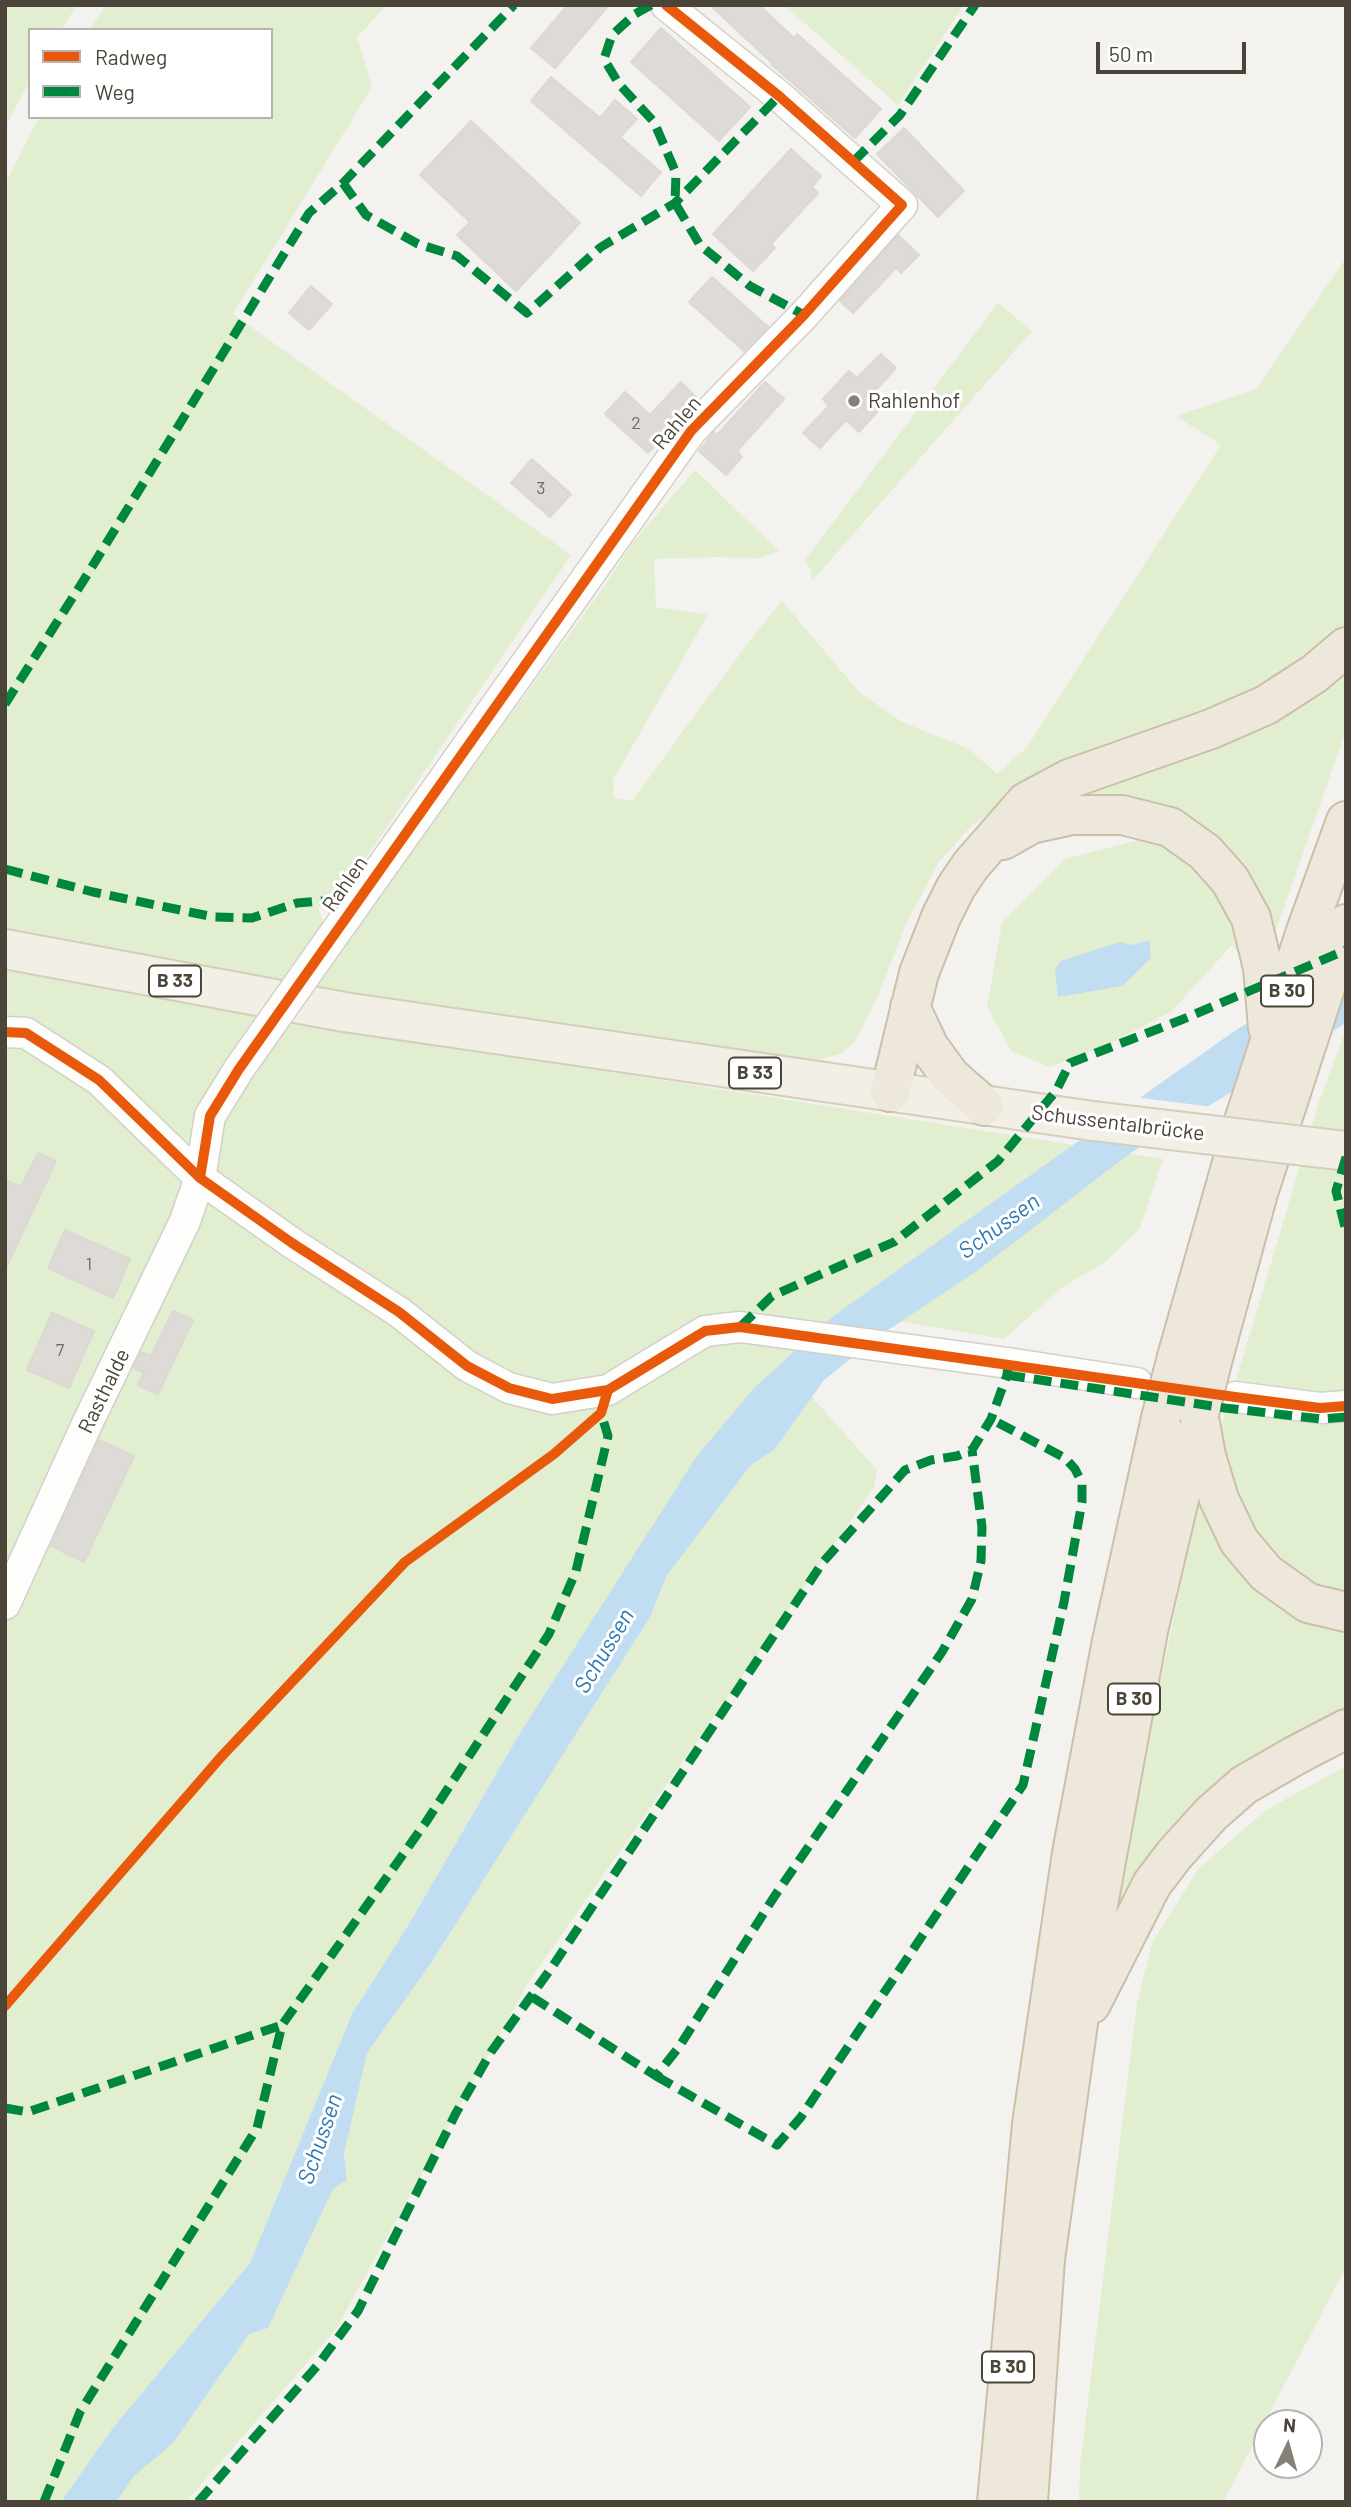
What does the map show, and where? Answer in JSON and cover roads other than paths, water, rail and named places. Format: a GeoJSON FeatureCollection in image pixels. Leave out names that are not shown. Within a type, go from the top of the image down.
{"type":"FeatureCollection","features":[{"type":"Feature","properties":{"kind":"highway"},"geometry":{"type":"LineString","coordinates":[[890,1092],[926,952],[941,917],[961,879],[1026,802],[1069,779],[1211,729],[1266,705],[1314,674],[1346,647]]}},
{"type":"Feature","properties":{"kind":"highway"},"geometry":{"type":"LineString","coordinates":[[986,850],[1031,824],[1072,814],[1122,816],[1170,827],[1205,852],[1230,880],[1251,918],[1263,968],[1269,1048]]}},
{"type":"Feature","properties":{"kind":"highway","name":"B 30"},"geometry":{"type":"LineString","coordinates":[[1078,1987],[1148,1631],[1199,1414],[1195,1357],[1244,1121],[1305,934],[1346,821]]}},
{"type":"Feature","properties":{"kind":"highway","name":"B 30"},"geometry":{"type":"LineString","coordinates":[[1078,1987],[1072,1853],[1112,1641],[1161,1418],[1195,1357],[1258,1193],[1346,924]]}},
{"type":"Feature","properties":{"kind":"highway"},"geometry":{"type":"LineString","coordinates":[[910,1007],[929,1047],[950,1076],[984,1105]]}},
{"type":"Feature","properties":{"kind":"highway"},"geometry":{"type":"LineString","coordinates":[[1199,1414],[1206,1456],[1216,1488],[1239,1541],[1266,1573],[1308,1603],[1346,1612]]}},
{"type":"Feature","properties":{"kind":"highway"},"geometry":{"type":"LineString","coordinates":[[1062,2027],[1078,1987],[1174,1855],[1211,1814],[1244,1786],[1346,1729]]}},
{"type":"Feature","properties":{"kind":"highway","name":"B 30"},"geometry":{"type":"LineString","coordinates":[[998,2502],[1023,2205],[1062,2027]]}},
{"type":"Feature","properties":{"kind":"highway","name":"B 30"},"geometry":{"type":"LineString","coordinates":[[1028,2502],[1062,2027]]}},
{"type":"Feature","properties":{"kind":"main road","name":"B 33"},"geometry":{"type":"LineString","coordinates":[[5,949],[344,1012],[890,1092]]}},
{"type":"Feature","properties":{"kind":"main road","name":"Schussentalbrücke"},"geometry":{"type":"LineString","coordinates":[[890,1092],[1093,1121],[1346,1151]]}},
{"type":"Feature","properties":{"kind":"street","name":"Rahlen"},"geometry":{"type":"LineString","coordinates":[[330,940],[691,431],[804,315],[902,205],[779,96],[666,5]]}},
{"type":"Feature","properties":{"kind":"street","name":"Rasthalde"},"geometry":{"type":"LineString","coordinates":[[5,1604],[87,1424],[185,1221],[200,1178],[210,1116],[239,1069],[330,940]]}},
{"type":"Feature","properties":{"kind":"street"},"geometry":{"type":"LineString","coordinates":[[5,1032],[26,1033],[99,1080],[200,1178],[398,1312],[467,1366],[509,1388],[552,1399],[608,1390],[705,1331],[740,1327],[1137,1383]]}},
{"type":"Feature","properties":{"kind":"street"},"geometry":{"type":"LineString","coordinates":[[1234,1397],[1320,1408],[1346,1406]]}},
{"type":"Feature","properties":{"kind":"water"},"geometry":{"type":"Polygon","coordinates":[[[1149,940],[1151,958],[1122,986],[1058,997],[1055,969],[1061,961],[1120,942],[1132,945],[1149,940]]]}},
{"type":"Feature","properties":{"kind":"water","name":"Schussen"},"geometry":{"type":"Polygon","coordinates":[[[1346,965],[1346,1023],[1129,1154],[981,1268],[879,1336],[824,1380],[775,1449],[750,1466],[667,1575],[650,1617],[431,1963],[367,2053],[344,2154],[347,2180],[333,2189],[268,2328],[249,2334],[173,2443],[134,2476],[116,2502],[61,2502],[113,2428],[250,2263],[352,2014],[409,1924],[517,1738],[697,1456],[754,1388],[835,1315],[1236,1030],[1346,965]]]}},
{"type":"Feature","properties":{"kind":"place","name":"Rahlenhof"},"geometry":{"type":"Point","coordinates":[854,401]}}]}
